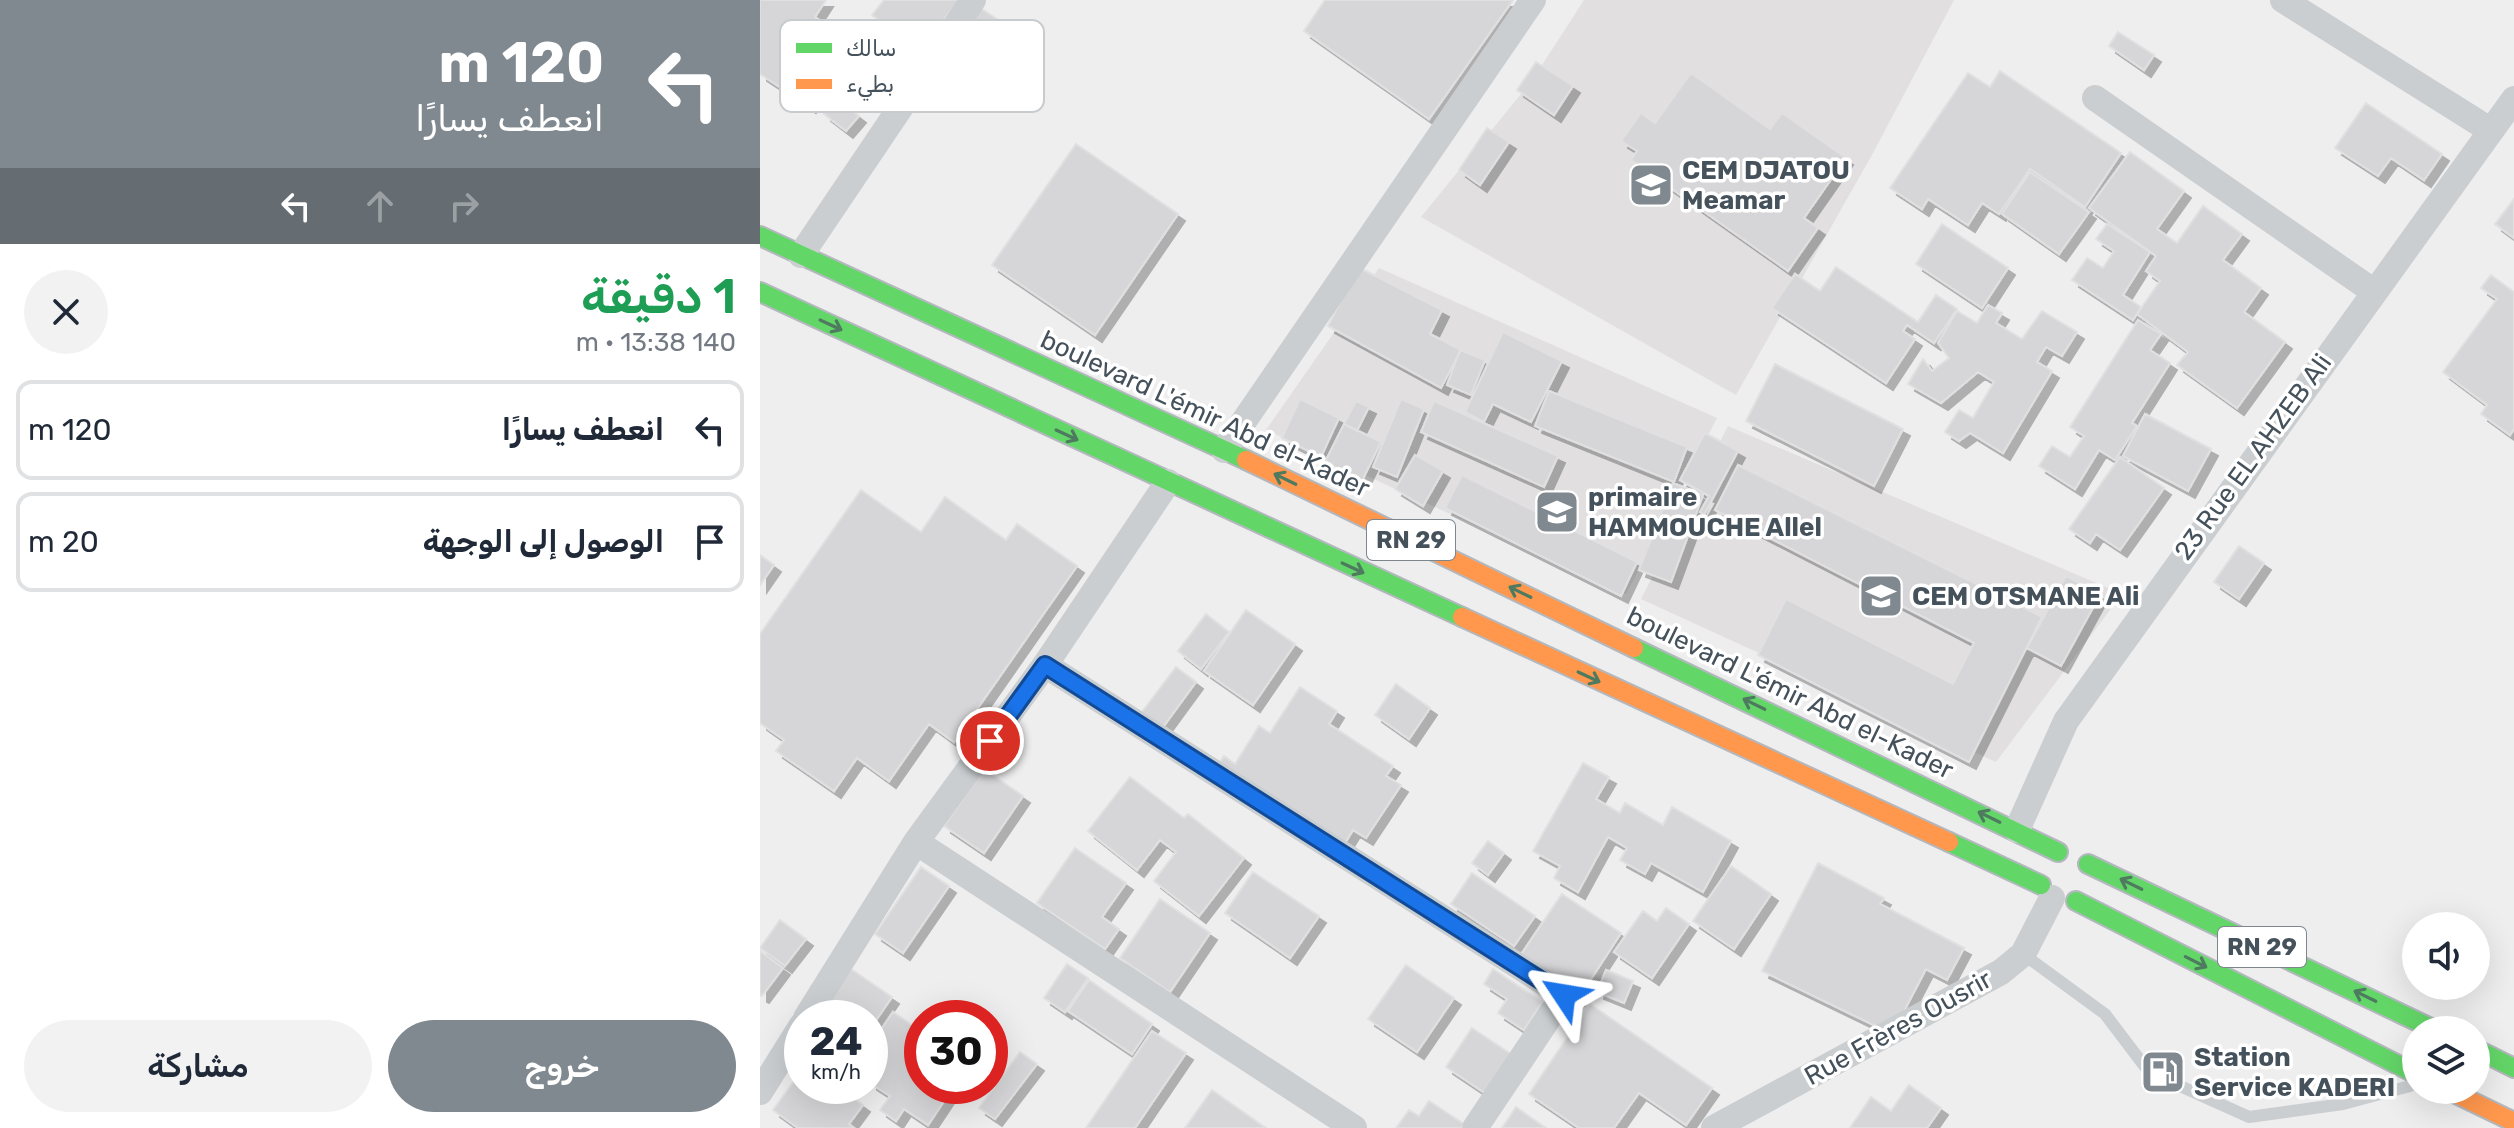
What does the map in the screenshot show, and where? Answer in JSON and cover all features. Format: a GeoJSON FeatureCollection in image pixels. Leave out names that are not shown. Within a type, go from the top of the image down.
{"type":"FeatureCollection","features":[{"type":"Feature","properties":{"kind":"highway","name":"boulevard L'émir Abd el-Kader"},"geometry":{"type":"LineString","coordinates":[[760,236],[1224,450],[2058,852]]}},
{"type":"Feature","properties":{"kind":"highway","name":"RN 29"},"geometry":{"type":"LineString","coordinates":[[760,292],[2056,895],[2402,1067]]}},
{"type":"Feature","properties":{"kind":"highway"},"geometry":{"type":"LineString","coordinates":[[2058,852],[2075,853],[2088,864],[2091,872],[2089,889],[2056,895],[2045,861],[2058,852]]}},
{"type":"Feature","properties":{"kind":"highway","name":"RN 29"},"geometry":{"type":"LineString","coordinates":[[2088,864],[2406,1016]]}},
{"type":"Feature","properties":{"kind":"highway"},"geometry":{"type":"LineString","coordinates":[[2490,1056],[2514,1068]]}},
{"type":"Feature","properties":{"kind":"highway"},"geometry":{"type":"LineString","coordinates":[[2477,1104],[2514,1122]]}},
{"type":"Feature","properties":{"kind":"street"},"geometry":{"type":"LineString","coordinates":[[960,20],[973,0]]}},
{"type":"Feature","properties":{"kind":"street"},"geometry":{"type":"LineString","coordinates":[[1224,450],[1533,0]]}},
{"type":"Feature","properties":{"kind":"street"},"geometry":{"type":"LineString","coordinates":[[2283,0],[2490,130]]}},
{"type":"Feature","properties":{"kind":"street"},"geometry":{"type":"LineString","coordinates":[[2095,98],[2373,291]]}},
{"type":"Feature","properties":{"kind":"street","name":"23 Rue EL AHZEB Ali"},"geometry":{"type":"LineString","coordinates":[[2017,830],[2066,721],[2514,99]]}},
{"type":"Feature","properties":{"kind":"street"},"geometry":{"type":"LineString","coordinates":[[801,255],[897,112]]}},
{"type":"Feature","properties":{"kind":"street"},"geometry":{"type":"LineString","coordinates":[[817,1000],[916,842],[1045,665],[1168,482]]}},
{"type":"Feature","properties":{"kind":"street"},"geometry":{"type":"LineString","coordinates":[[1045,665],[1564,995],[1475,1128]]}},
{"type":"Feature","properties":{"kind":"street"},"geometry":{"type":"LineString","coordinates":[[916,842],[1354,1128]]}},
{"type":"Feature","properties":{"kind":"street","name":"Rue Frères Ousrir"},"geometry":{"type":"LineString","coordinates":[[1714,1128],[2001,972],[2023,954],[2056,895]]}},
{"type":"Feature","properties":{"kind":"street"},"geometry":{"type":"LineString","coordinates":[[763,1081],[784,1051]]}},
{"type":"Feature","properties":{"kind":"lane"},"geometry":{"type":"LineString","coordinates":[[2023,954],[2105,1014],[2149,1072],[2249,1117],[2343,1104],[2402,1089]]}},
{"type":"Feature","properties":{"kind":"shaded area","name":"CEM DJATOU Meamar"},"geometry":{"type":"Polygon","coordinates":[[[1584,0],[1954,0],[1873,153],[1736,395],[1421,217],[1533,79],[1584,0]]]}},
{"type":"Feature","properties":{"kind":"shaded area","name":"primaire HAMMOUCHE Allel"},"geometry":{"type":"Polygon","coordinates":[[[1379,268],[1717,418],[1626,594],[1266,430],[1379,268]]]}},
{"type":"Feature","properties":{"kind":"shaded area","name":"CEM OTSMANE Ali"},"geometry":{"type":"Polygon","coordinates":[[[1728,426],[2122,594],[1996,762],[1641,599],[1728,426]]]}},
{"type":"Feature","properties":{"kind":"building"},"geometry":{"type":"Polygon","coordinates":[[[760,0],[826,0],[815,17],[819,20],[780,20],[780,87],[760,74],[760,0]]]}},
{"type":"Feature","properties":{"kind":"building"},"geometry":{"type":"Polygon","coordinates":[[[884,0],[959,0],[943,20],[879,20],[872,15],[884,0]]]}},
{"type":"Feature","properties":{"kind":"building"},"geometry":{"type":"Polygon","coordinates":[[[1325,0],[1513,0],[1429,119],[1304,31],[1325,0]]]}},
{"type":"Feature","properties":{"kind":"building"},"geometry":{"type":"Polygon","coordinates":[[[979,7],[998,20],[971,20],[979,7]]]}},
{"type":"Feature","properties":{"kind":"building"},"geometry":{"type":"Polygon","coordinates":[[[2118,32],[2154,55],[2144,70],[2109,46],[2118,32]]]}},
{"type":"Feature","properties":{"kind":"building"},"geometry":{"type":"Polygon","coordinates":[[[1536,62],[1573,86],[1554,115],[1517,90],[1536,62]]]}},
{"type":"Feature","properties":{"kind":"building"},"geometry":{"type":"Polygon","coordinates":[[[2000,71],[2121,153],[2085,207],[2030,169],[1999,214],[1982,203],[1968,225],[1928,199],[1922,209],[1890,188],[1968,73],[1990,87],[2000,71]]]}},
{"type":"Feature","properties":{"kind":"building"},"geometry":{"type":"Polygon","coordinates":[[[1691,73],[1770,129],[1782,113],[1846,158],[1804,218],[1818,228],[1788,271],[1631,160],[1637,151],[1621,141],[1641,113],[1655,123],[1691,73]]]}},
{"type":"Feature","properties":{"kind":"building"},"geometry":{"type":"Polygon","coordinates":[[[2366,103],[2442,154],[2424,180],[2391,158],[2378,176],[2335,148],[2366,103]]]}},
{"type":"Feature","properties":{"kind":"building"},"geometry":{"type":"Polygon","coordinates":[[[854,112],[859,116],[846,131],[824,114],[854,112]]]}},
{"type":"Feature","properties":{"kind":"building"},"geometry":{"type":"Polygon","coordinates":[[[1487,128],[1509,142],[1480,185],[1459,170],[1487,128]]]}},
{"type":"Feature","properties":{"kind":"building"},"geometry":{"type":"Polygon","coordinates":[[[1076,144],[1178,214],[1095,335],[992,265],[1076,144]]]}},
{"type":"Feature","properties":{"kind":"building"},"geometry":{"type":"Polygon","coordinates":[[[2130,152],[2184,191],[2157,229],[2177,243],[2203,206],[2242,234],[2223,260],[2261,288],[2244,312],[2285,342],[2237,408],[2177,365],[2188,352],[2137,314],[2160,281],[2146,271],[2156,256],[2089,208],[2130,152]]]}},
{"type":"Feature","properties":{"kind":"building"},"geometry":{"type":"Polygon","coordinates":[[[2030,172],[2089,212],[2059,254],[2002,214],[2030,172]]]}},
{"type":"Feature","properties":{"kind":"building"},"geometry":{"type":"Polygon","coordinates":[[[2514,199],[2514,238],[2495,224],[2514,199]]]}},
{"type":"Feature","properties":{"kind":"building"},"geometry":{"type":"Polygon","coordinates":[[[1942,224],[2008,268],[1982,308],[1916,264],[1942,224]]]}},
{"type":"Feature","properties":{"kind":"building"},"geometry":{"type":"Polygon","coordinates":[[[2107,224],[2150,252],[2123,295],[2141,307],[2133,320],[2072,280],[2087,258],[2103,268],[2114,251],[2096,239],[2107,224]]]}},
{"type":"Feature","properties":{"kind":"building"},"geometry":{"type":"Polygon","coordinates":[[[1358,267],[1442,310],[1430,334],[1461,350],[1441,388],[1328,326],[1358,267]]]}},
{"type":"Feature","properties":{"kind":"building"},"geometry":{"type":"Polygon","coordinates":[[[1836,267],[1918,322],[1936,295],[1957,309],[1934,343],[1907,325],[1903,331],[1915,339],[1886,383],[1772,308],[1795,274],[1820,291],[1836,267]]]}},
{"type":"Feature","properties":{"kind":"building"},"geometry":{"type":"Polygon","coordinates":[[[2491,275],[2514,292],[2514,429],[2510,435],[2481,414],[2487,405],[2443,372],[2497,299],[2481,288],[2491,275]]]}},
{"type":"Feature","properties":{"kind":"building"},"geometry":{"type":"Polygon","coordinates":[[[1988,305],[2002,313],[1996,323],[2022,339],[2042,311],[2077,332],[2062,356],[2046,347],[2037,362],[2052,371],[2003,453],[1970,433],[1959,441],[1945,432],[1959,410],[1973,418],[1994,382],[1978,372],[1941,403],[1908,384],[1923,359],[1932,371],[1949,358],[1938,343],[1957,311],[1977,323],[1988,305]]]}},
{"type":"Feature","properties":{"kind":"building"},"geometry":{"type":"Polygon","coordinates":[[[2138,320],[2161,334],[2150,350],[2170,363],[2132,423],[2137,426],[2115,460],[2099,450],[2075,489],[2039,466],[2052,446],[2070,457],[2084,436],[2070,427],[2138,320]]]}},
{"type":"Feature","properties":{"kind":"building"},"geometry":{"type":"Polygon","coordinates":[[[1503,332],[1562,361],[1531,422],[1493,404],[1484,422],[1465,412],[1503,332]]]}},
{"type":"Feature","properties":{"kind":"building"},"geometry":{"type":"Polygon","coordinates":[[[1460,350],[1485,360],[1471,395],[1447,385],[1460,350]]]}},
{"type":"Feature","properties":{"kind":"building"},"geometry":{"type":"Polygon","coordinates":[[[1775,364],[1903,429],[1874,486],[1746,421],[1775,364]]]}},
{"type":"Feature","properties":{"kind":"building"},"geometry":{"type":"Polygon","coordinates":[[[1549,391],[1687,447],[1674,482],[1535,426],[1549,391]]]}},
{"type":"Feature","properties":{"kind":"building"},"geometry":{"type":"Polygon","coordinates":[[[1300,399],[1339,418],[1321,457],[1282,438],[1300,399]]]}},
{"type":"Feature","properties":{"kind":"building"},"geometry":{"type":"Polygon","coordinates":[[[1401,399],[1424,409],[1397,477],[1373,467],[1401,399]]]}},
{"type":"Feature","properties":{"kind":"building"},"geometry":{"type":"Polygon","coordinates":[[[1356,401],[1369,407],[1357,431],[1344,424],[1356,401]]]}},
{"type":"Feature","properties":{"kind":"building"},"geometry":{"type":"Polygon","coordinates":[[[1434,401],[1558,456],[1544,487],[1421,432],[1434,401]]]}},
{"type":"Feature","properties":{"kind":"building"},"geometry":{"type":"Polygon","coordinates":[[[2145,414],[2211,449],[2188,491],[2123,456],[2145,414]]]}},
{"type":"Feature","properties":{"kind":"building"},"geometry":{"type":"Polygon","coordinates":[[[1344,424],[1381,442],[1362,481],[1325,462],[1344,424]]]}},
{"type":"Feature","properties":{"kind":"building"},"geometry":{"type":"Polygon","coordinates":[[[1705,433],[1738,451],[1704,515],[1700,512],[1709,496],[1680,480],[1705,433]]]}},
{"type":"Feature","properties":{"kind":"building"},"geometry":{"type":"Polygon","coordinates":[[[1415,455],[1443,471],[1423,506],[1395,489],[1415,455]]]}},
{"type":"Feature","properties":{"kind":"building"},"geometry":{"type":"Polygon","coordinates":[[[2120,457],[2164,488],[2120,550],[2096,534],[2090,543],[2069,529],[2120,457]]]}},
{"type":"Feature","properties":{"kind":"building"},"geometry":{"type":"Polygon","coordinates":[[[1738,465],[2042,617],[1969,762],[1758,655],[1786,599],[1953,684],[1974,643],[1715,510],[1738,465]]]}},
{"type":"Feature","properties":{"kind":"building"},"geometry":{"type":"Polygon","coordinates":[[[1462,475],[1637,562],[1621,596],[1445,508],[1462,475]]]}},
{"type":"Feature","properties":{"kind":"building"},"geometry":{"type":"Polygon","coordinates":[[[1673,483],[1703,495],[1671,582],[1639,570],[1673,483]]]}},
{"type":"Feature","properties":{"kind":"building"},"geometry":{"type":"Polygon","coordinates":[[[861,490],[921,532],[945,497],[1006,540],[1017,524],[1077,566],[954,742],[929,724],[889,781],[857,758],[834,791],[776,751],[784,740],[760,723],[760,634],[861,490]]]}},
{"type":"Feature","properties":{"kind":"building"},"geometry":{"type":"Polygon","coordinates":[[[2239,546],[2264,563],[2239,599],[2214,582],[2239,546]]]}},
{"type":"Feature","properties":{"kind":"building"},"geometry":{"type":"Polygon","coordinates":[[[760,555],[774,565],[760,585],[760,555]]]}},
{"type":"Feature","properties":{"kind":"building"},"geometry":{"type":"Polygon","coordinates":[[[2066,576],[2100,595],[2061,666],[2027,648],[2066,576]]]}},
{"type":"Feature","properties":{"kind":"building"},"geometry":{"type":"Polygon","coordinates":[[[1246,610],[1295,644],[1253,705],[1204,671],[1246,610]]]}},
{"type":"Feature","properties":{"kind":"building"},"geometry":{"type":"Polygon","coordinates":[[[1206,614],[1229,632],[1201,669],[1178,651],[1206,614]]]}},
{"type":"Feature","properties":{"kind":"building"},"geometry":{"type":"Polygon","coordinates":[[[1176,667],[1196,682],[1160,731],[1139,716],[1176,667]]]}},
{"type":"Feature","properties":{"kind":"building"},"geometry":{"type":"Polygon","coordinates":[[[1396,684],[1430,708],[1409,739],[1375,715],[1396,684]]]}},
{"type":"Feature","properties":{"kind":"building"},"geometry":{"type":"Polygon","coordinates":[[[1300,687],[1337,711],[1329,724],[1393,766],[1386,776],[1401,785],[1366,838],[1353,830],[1337,856],[1212,775],[1224,756],[1235,764],[1259,726],[1270,733],[1300,687]]]}},
{"type":"Feature","properties":{"kind":"building"},"geometry":{"type":"Polygon","coordinates":[[[1583,763],[1609,777],[1596,799],[1620,813],[1625,803],[1663,825],[1672,807],[1731,841],[1703,892],[1651,863],[1645,874],[1620,860],[1627,848],[1608,837],[1578,892],[1554,878],[1560,866],[1533,851],[1583,763]]]}},
{"type":"Feature","properties":{"kind":"building"},"geometry":{"type":"Polygon","coordinates":[[[984,769],[1023,796],[984,853],[944,826],[984,769]]]}},
{"type":"Feature","properties":{"kind":"building"},"geometry":{"type":"Polygon","coordinates":[[[1130,777],[1184,818],[1188,814],[1244,858],[1199,916],[1154,881],[1176,852],[1160,840],[1137,870],[1088,831],[1130,777]]]}},
{"type":"Feature","properties":{"kind":"building"},"geometry":{"type":"Polygon","coordinates":[[[1488,841],[1504,853],[1488,875],[1472,863],[1488,841]]]}},
{"type":"Feature","properties":{"kind":"building"},"geometry":{"type":"Polygon","coordinates":[[[1075,848],[1126,883],[1102,917],[1119,929],[1105,949],[1037,903],[1075,848]]]}},
{"type":"Feature","properties":{"kind":"building"},"geometry":{"type":"Polygon","coordinates":[[[1818,863],[1884,898],[1880,904],[1964,948],[1947,980],[1926,969],[1892,1034],[1762,971],[1818,863]]]}},
{"type":"Feature","properties":{"kind":"building"},"geometry":{"type":"Polygon","coordinates":[[[1731,866],[1771,894],[1734,949],[1693,921],[1731,866]]]}},
{"type":"Feature","properties":{"kind":"building"},"geometry":{"type":"Polygon","coordinates":[[[921,867],[949,886],[903,953],[875,934],[921,867]]]}},
{"type":"Feature","properties":{"kind":"building"},"geometry":{"type":"Polygon","coordinates":[[[1253,872],[1319,916],[1290,958],[1225,913],[1253,872]]]}},
{"type":"Feature","properties":{"kind":"building"},"geometry":{"type":"Polygon","coordinates":[[[1472,873],[1535,916],[1514,946],[1451,904],[1472,873]]]}},
{"type":"Feature","properties":{"kind":"building"},"geometry":{"type":"Polygon","coordinates":[[[1562,894],[1621,933],[1578,999],[1518,959],[1562,894]]]}},
{"type":"Feature","properties":{"kind":"building"},"geometry":{"type":"Polygon","coordinates":[[[1160,899],[1210,933],[1170,992],[1120,958],[1160,899]]]}},
{"type":"Feature","properties":{"kind":"building"},"geometry":{"type":"Polygon","coordinates":[[[1666,908],[1689,924],[1652,978],[1614,952],[1643,911],[1657,921],[1666,908]]]}},
{"type":"Feature","properties":{"kind":"building"},"geometry":{"type":"Polygon","coordinates":[[[780,920],[806,939],[785,966],[760,948],[780,920]]]}},
{"type":"Feature","properties":{"kind":"building"},"geometry":{"type":"Polygon","coordinates":[[[760,951],[783,968],[762,996],[760,995],[760,951]]]}},
{"type":"Feature","properties":{"kind":"building"},"geometry":{"type":"Polygon","coordinates":[[[1067,964],[1088,978],[1065,1012],[1044,998],[1067,964]]]}},
{"type":"Feature","properties":{"kind":"building"},"geometry":{"type":"Polygon","coordinates":[[[1406,965],[1454,998],[1417,1052],[1368,1019],[1406,965]]]}},
{"type":"Feature","properties":{"kind":"building"},"geometry":{"type":"Polygon","coordinates":[[[851,969],[892,997],[888,1003],[888,1000],[829,1000],[851,969]]]}},
{"type":"Feature","properties":{"kind":"building"},"geometry":{"type":"Polygon","coordinates":[[[1493,969],[1542,1002],[1524,1030],[1498,1013],[1507,999],[1484,984],[1493,969]]]}},
{"type":"Feature","properties":{"kind":"building"},"geometry":{"type":"Polygon","coordinates":[[[1606,970],[1633,981],[1624,1003],[1597,992],[1606,970]]]}},
{"type":"Feature","properties":{"kind":"building"},"geometry":{"type":"Polygon","coordinates":[[[1089,980],[1152,1024],[1132,1054],[1068,1011],[1089,980]]]}},
{"type":"Feature","properties":{"kind":"building"},"geometry":{"type":"Polygon","coordinates":[[[1590,1004],[1712,1088],[1686,1125],[1639,1093],[1614,1128],[1579,1128],[1529,1094],[1590,1004]]]}},
{"type":"Feature","properties":{"kind":"building"},"geometry":{"type":"Polygon","coordinates":[[[893,1012],[904,1020],[904,1104],[942,1104],[928,1125],[904,1109],[896,1121],[880,1110],[888,1104],[890,1096],[888,1019],[893,1012]]]}},
{"type":"Feature","properties":{"kind":"building"},"geometry":{"type":"Polygon","coordinates":[[[1472,1028],[1514,1056],[1488,1095],[1446,1067],[1472,1028]]]}},
{"type":"Feature","properties":{"kind":"building"},"geometry":{"type":"Polygon","coordinates":[[[1152,1031],[1186,1053],[1135,1128],[1086,1128],[1152,1031]]]}},
{"type":"Feature","properties":{"kind":"building"},"geometry":{"type":"Polygon","coordinates":[[[1020,1052],[1037,1064],[1008,1102],[1008,1068],[1020,1052]]]}},
{"type":"Feature","properties":{"kind":"building"},"geometry":{"type":"Polygon","coordinates":[[[1909,1085],[1941,1108],[1927,1128],[1850,1128],[1871,1097],[1891,1111],[1909,1085]]]}},
{"type":"Feature","properties":{"kind":"building"},"geometry":{"type":"Polygon","coordinates":[[[1212,1090],[1266,1128],[1185,1128],[1212,1090]]]}},
{"type":"Feature","properties":{"kind":"building"},"geometry":{"type":"Polygon","coordinates":[[[784,1095],[784,1104],[863,1105],[849,1124],[854,1128],[798,1128],[773,1110],[784,1095]]]}},
{"type":"Feature","properties":{"kind":"building"},"geometry":{"type":"Polygon","coordinates":[[[1429,1101],[1464,1124],[1461,1128],[1396,1128],[1409,1110],[1419,1116],[1429,1101]]]}},
{"type":"Feature","properties":{"kind":"building"},"geometry":{"type":"Polygon","coordinates":[[[982,1104],[1006,1104],[995,1119],[979,1108],[982,1104]]]}},
{"type":"Feature","properties":{"kind":"building"},"geometry":{"type":"Polygon","coordinates":[[[1516,1107],[1546,1128],[1502,1128],[1516,1107]]]}},
{"type":"Feature","properties":{"kind":"traffic: fast"},"geometry":{"type":"LineString","coordinates":[[760,236],[1246,460]]}},
{"type":"Feature","properties":{"kind":"traffic: fast"},"geometry":{"type":"LineString","coordinates":[[760,292],[1462,617]]}},
{"type":"Feature","properties":{"kind":"traffic: fast"},"geometry":{"type":"LineString","coordinates":[[1634,648],[2058,852]]}},
{"type":"Feature","properties":{"kind":"traffic: fast"},"geometry":{"type":"LineString","coordinates":[[1949,842],[2041,885]]}},
{"type":"Feature","properties":{"kind":"traffic: fast"},"geometry":{"type":"LineString","coordinates":[[2088,864],[2406,1016]]}},
{"type":"Feature","properties":{"kind":"traffic: fast"},"geometry":{"type":"LineString","coordinates":[[2076,901],[2402,1067]]}},
{"type":"Feature","properties":{"kind":"traffic: fast"},"geometry":{"type":"LineString","coordinates":[[2490,1056],[2514,1068]]}},
{"type":"Feature","properties":{"kind":"traffic: slow"},"geometry":{"type":"LineString","coordinates":[[1246,460],[1634,648]]}},
{"type":"Feature","properties":{"kind":"traffic: slow"},"geometry":{"type":"LineString","coordinates":[[1462,617],[1949,842]]}},
{"type":"Feature","properties":{"kind":"traffic: slow"},"geometry":{"type":"LineString","coordinates":[[2477,1104],[2514,1122]]}},
{"type":"Feature","properties":{"kind":"place","name":"CEM DJATOU Meamar"},"geometry":{"type":"Point","coordinates":[1651,185]}},
{"type":"Feature","properties":{"kind":"place","name":"primaire HAMMOUCHE Allel"},"geometry":{"type":"Point","coordinates":[1557,512]}},
{"type":"Feature","properties":{"kind":"place","name":"CEM OTSMANE Ali"},"geometry":{"type":"Point","coordinates":[1881,596]}},
{"type":"Feature","properties":{"kind":"place","name":"Station Service KADERI"},"geometry":{"type":"Point","coordinates":[2163,1072]}},
{"type":"Feature","properties":{"kind":"route"},"geometry":{"type":"LineString","coordinates":[[990,741],[1045,665],[1564,995]]}}]}
